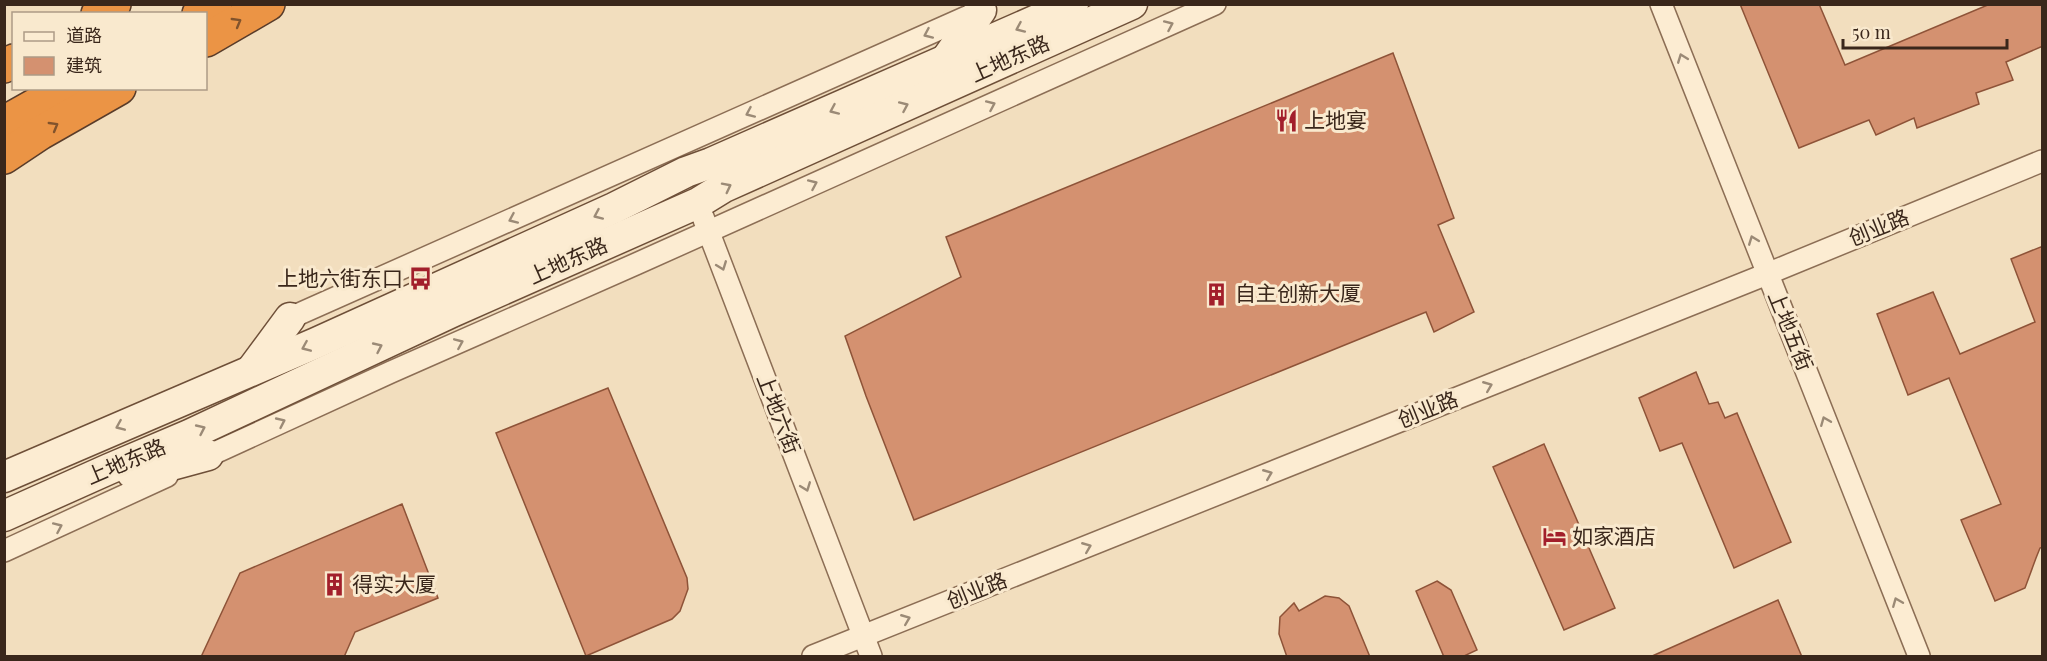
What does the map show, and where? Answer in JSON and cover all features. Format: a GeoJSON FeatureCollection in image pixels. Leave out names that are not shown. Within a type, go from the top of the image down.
{"type":"FeatureCollection","features":[{"type":"Feature","properties":{"kind":"highway"},"geometry":{"type":"LineString","coordinates":[[101,12],[114,4]]}},
{"type":"Feature","properties":{"kind":"highway"},"geometry":{"type":"LineString","coordinates":[[202,12],[215,4]]}},
{"type":"Feature","properties":{"kind":"highway"},"geometry":{"type":"LineString","coordinates":[[207,39],[268,4]]}},
{"type":"Feature","properties":{"kind":"highway"},"geometry":{"type":"LineString","coordinates":[[4,123],[62,90]]}},
{"type":"Feature","properties":{"kind":"highway"},"geometry":{"type":"LineString","coordinates":[[4,157],[40,133],[115,90]]}},
{"type":"Feature","properties":{"kind":"main road","name":"上地东路"},"geometry":{"type":"LineString","coordinates":[[4,477],[336,334],[637,197],[686,172],[1073,4]]}},
{"type":"Feature","properties":{"kind":"main road","name":"上地东路"},"geometry":{"type":"LineString","coordinates":[[4,516],[189,435],[452,312],[651,225],[698,203],[724,187],[1132,4]]}},
{"type":"Feature","properties":{"kind":"main road"},"geometry":{"type":"LineString","coordinates":[[945,61],[987,7]]}},
{"type":"Feature","properties":{"kind":"main road"},"geometry":{"type":"LineString","coordinates":[[251,370],[290,318]]}},
{"type":"Feature","properties":{"kind":"main road"},"geometry":{"type":"LineString","coordinates":[[109,469],[138,474],[208,455]]}},
{"type":"Feature","properties":{"kind":"street"},"geometry":{"type":"LineString","coordinates":[[4,551],[391,372],[1215,4]]}},
{"type":"Feature","properties":{"kind":"street","name":"上地五街"},"geometry":{"type":"LineString","coordinates":[[1661,4],[1919,657]]}},
{"type":"Feature","properties":{"kind":"street"},"geometry":{"type":"LineString","coordinates":[[290,318],[987,7]]}},
{"type":"Feature","properties":{"kind":"street","name":"创业路"},"geometry":{"type":"LineString","coordinates":[[813,657],[2043,161]]}},
{"type":"Feature","properties":{"kind":"street"},"geometry":{"type":"LineString","coordinates":[[624,170],[664,252]]}},
{"type":"Feature","properties":{"kind":"street","name":"上地六街"},"geometry":{"type":"LineString","coordinates":[[686,172],[871,657]]}},
{"type":"Feature","properties":{"kind":"building"},"geometry":{"type":"Polygon","coordinates":[[[1740,4],[1819,4],[1845,65],[1990,4],[2043,4],[2043,46],[2006,62],[2013,80],[1976,93],[1979,104],[1917,128],[1914,118],[1876,135],[1869,120],[1799,148],[1740,4]]]}},
{"type":"Feature","properties":{"kind":"building","name":"自主创新大厦"},"geometry":{"type":"Polygon","coordinates":[[[1393,53],[1454,218],[1438,225],[1474,312],[1434,332],[1426,312],[914,520],[845,336],[961,277],[946,237],[1393,53]]]}},
{"type":"Feature","properties":{"kind":"building"},"geometry":{"type":"Polygon","coordinates":[[[2043,246],[2043,547],[2040,548],[2025,588],[1995,601],[1961,520],[2001,504],[1949,378],[1908,395],[1877,314],[1933,292],[1960,354],[2035,322],[2011,259],[2043,246]]]}},
{"type":"Feature","properties":{"kind":"building"},"geometry":{"type":"Polygon","coordinates":[[[1696,372],[1709,404],[1718,402],[1725,418],[1737,413],[1791,542],[1734,568],[1682,443],[1660,451],[1639,398],[1696,372]]]}},
{"type":"Feature","properties":{"kind":"building"},"geometry":{"type":"Polygon","coordinates":[[[608,388],[687,578],[688,589],[680,611],[672,619],[586,656],[496,433],[608,388]]]}},
{"type":"Feature","properties":{"kind":"building","name":"如家酒店"},"geometry":{"type":"Polygon","coordinates":[[[1544,444],[1615,608],[1564,630],[1493,467],[1544,444]]]}},
{"type":"Feature","properties":{"kind":"building","name":"得实大厦"},"geometry":{"type":"Polygon","coordinates":[[[402,504],[438,598],[355,632],[344,657],[201,657],[240,573],[402,504]]]}},
{"type":"Feature","properties":{"kind":"building"},"geometry":{"type":"Polygon","coordinates":[[[1437,581],[1451,590],[1477,650],[1462,657],[1444,657],[1416,591],[1437,581]]]}},
{"type":"Feature","properties":{"kind":"building"},"geometry":{"type":"Polygon","coordinates":[[[1325,596],[1339,598],[1349,606],[1370,657],[1287,657],[1279,634],[1280,617],[1294,603],[1299,611],[1325,596]]]}},
{"type":"Feature","properties":{"kind":"building"},"geometry":{"type":"Polygon","coordinates":[[[1778,600],[1802,657],[1650,657],[1778,600]]]}},
{"type":"Feature","properties":{"kind":"place","name":"上地宴"},"geometry":{"type":"Point","coordinates":[1286,121]}},
{"type":"Feature","properties":{"kind":"place","name":"上地六街东口"},"geometry":{"type":"Point","coordinates":[421,279]}},
{"type":"Feature","properties":{"kind":"place","name":"自主创新大厦"},"geometry":{"type":"Point","coordinates":[1217,294]}},
{"type":"Feature","properties":{"kind":"place","name":"如家酒店"},"geometry":{"type":"Point","coordinates":[1554,537]}},
{"type":"Feature","properties":{"kind":"place","name":"得实大厦"},"geometry":{"type":"Point","coordinates":[334,585]}}]}
